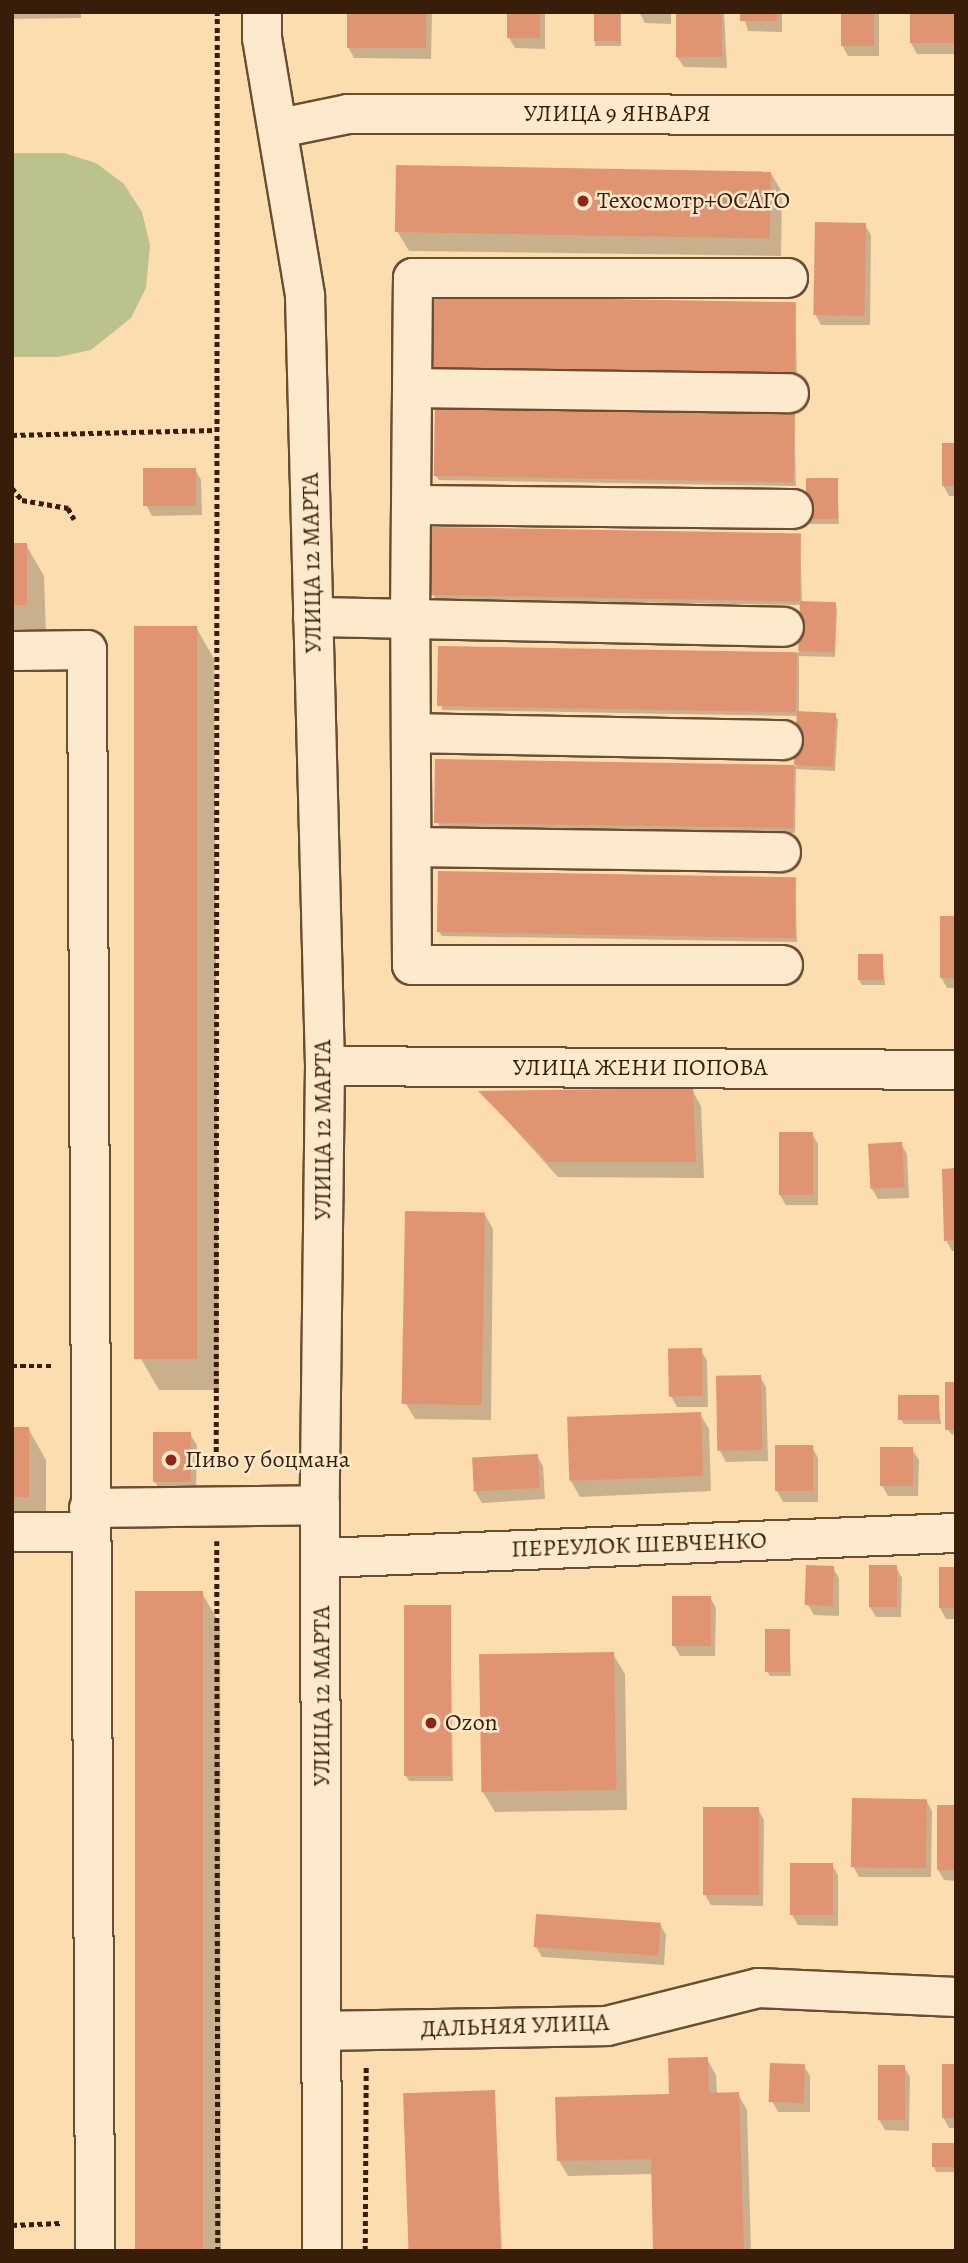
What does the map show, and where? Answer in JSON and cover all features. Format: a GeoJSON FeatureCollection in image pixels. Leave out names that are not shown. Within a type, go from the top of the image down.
{"type":"FeatureCollection","features":[{"type":"Feature","properties":{"kind":"street","name":"УЛИЦА 12 МАРТА"},"geometry":{"type":"LineString","coordinates":[[262,12],[262,38],[280,128],[305,296],[325,1066],[320,1505],[322,2251]]}},
{"type":"Feature","properties":{"kind":"street","name":"УЛИЦА 9 ЯНВАРЯ"},"geometry":{"type":"LineString","coordinates":[[280,128],[348,114],[956,115]]}},
{"type":"Feature","properties":{"kind":"street"},"geometry":{"type":"LineString","coordinates":[[783,965],[412,965],[410,619],[414,278],[788,278]]}},
{"type":"Feature","properties":{"kind":"street"},"geometry":{"type":"LineString","coordinates":[[413,388],[789,394]]}},
{"type":"Feature","properties":{"kind":"street"},"geometry":{"type":"LineString","coordinates":[[413,505],[793,509]]}},
{"type":"Feature","properties":{"kind":"street"},"geometry":{"type":"LineString","coordinates":[[313,617],[784,627]]}},
{"type":"Feature","properties":{"kind":"street"},"geometry":{"type":"LineString","coordinates":[[12,650],[87,650],[95,2236]]}},
{"type":"Feature","properties":{"kind":"street"},"geometry":{"type":"LineString","coordinates":[[411,733],[783,740]]}},
{"type":"Feature","properties":{"kind":"street"},"geometry":{"type":"LineString","coordinates":[[413,847],[781,852]]}},
{"type":"Feature","properties":{"kind":"street","name":"УЛИЦА ЖЕНИ ПОПОВА"},"geometry":{"type":"LineString","coordinates":[[325,1066],[956,1070]]}},
{"type":"Feature","properties":{"kind":"street"},"geometry":{"type":"LineString","coordinates":[[12,1532],[216,1506],[320,1505]]}},
{"type":"Feature","properties":{"kind":"street","name":"ПЕРЕУЛОК ШЕВЧЕНКО"},"geometry":{"type":"LineString","coordinates":[[322,1558],[956,1533]]}},
{"type":"Feature","properties":{"kind":"street","name":"ДАЛЬНЯЯ УЛИЦА"},"geometry":{"type":"LineString","coordinates":[[322,2031],[607,2026],[758,1988],[956,1997]]}},
{"type":"Feature","properties":{"kind":"path"},"geometry":{"type":"LineString","coordinates":[[217,12],[215,430],[218,2251]]}},
{"type":"Feature","properties":{"kind":"path"},"geometry":{"type":"LineString","coordinates":[[12,435],[215,430]]}},
{"type":"Feature","properties":{"kind":"path"},"geometry":{"type":"LineString","coordinates":[[12,488],[22,500],[68,508],[74,519]]}},
{"type":"Feature","properties":{"kind":"path"},"geometry":{"type":"LineString","coordinates":[[365,2251],[366,2030]]}},
{"type":"Feature","properties":{"kind":"path"},"geometry":{"type":"LineString","coordinates":[[12,2225],[95,2236]]}},
{"type":"Feature","properties":{"kind":"green space"},"geometry":{"type":"Polygon","coordinates":[[[12,153],[64,153],[96,163],[124,184],[142,212],[150,245],[146,288],[131,318],[91,350],[58,357],[12,357],[12,153]]]}},
{"type":"Feature","properties":{"kind":"building"},"geometry":{"type":"Polygon","coordinates":[[[347,12],[426,12],[426,48],[347,48],[347,12]]]}},
{"type":"Feature","properties":{"kind":"building"},"geometry":{"type":"Polygon","coordinates":[[[507,12],[540,12],[540,38],[507,38],[507,12]]]}},
{"type":"Feature","properties":{"kind":"building"},"geometry":{"type":"Polygon","coordinates":[[[594,12],[620,12],[620,41],[594,41],[594,12]]]}},
{"type":"Feature","properties":{"kind":"building"},"geometry":{"type":"Polygon","coordinates":[[[676,12],[722,12],[722,57],[676,57],[676,12]]]}},
{"type":"Feature","properties":{"kind":"building"},"geometry":{"type":"Polygon","coordinates":[[[740,12],[777,12],[777,21],[740,21],[740,12]]]}},
{"type":"Feature","properties":{"kind":"building"},"geometry":{"type":"Polygon","coordinates":[[[841,12],[874,12],[874,46],[841,46],[841,12]]]}},
{"type":"Feature","properties":{"kind":"building"},"geometry":{"type":"Polygon","coordinates":[[[910,12],[956,12],[956,43],[910,43],[910,12]]]}},
{"type":"Feature","properties":{"kind":"building","name":"Техосмотр+ОСАГО"},"geometry":{"type":"Polygon","coordinates":[[[396,165],[771,172],[770,239],[395,232],[396,165]]]}},
{"type":"Feature","properties":{"kind":"building"},"geometry":{"type":"Polygon","coordinates":[[[815,222],[866,223],[864,316],[813,315],[815,222]]]}},
{"type":"Feature","properties":{"kind":"building"},"geometry":{"type":"Polygon","coordinates":[[[434,296],[796,302],[795,373],[433,367],[434,296]]]}},
{"type":"Feature","properties":{"kind":"building"},"geometry":{"type":"Polygon","coordinates":[[[435,405],[795,411],[794,482],[434,476],[435,405]]]}},
{"type":"Feature","properties":{"kind":"building"},"geometry":{"type":"Polygon","coordinates":[[[942,443],[956,443],[956,486],[942,486],[942,443]]]}},
{"type":"Feature","properties":{"kind":"building"},"geometry":{"type":"Polygon","coordinates":[[[143,468],[196,468],[196,506],[143,506],[143,468]]]}},
{"type":"Feature","properties":{"kind":"building"},"geometry":{"type":"Polygon","coordinates":[[[806,478],[838,478],[838,519],[806,519],[806,478]]]}},
{"type":"Feature","properties":{"kind":"building"},"geometry":{"type":"Polygon","coordinates":[[[432,527],[801,533],[800,601],[431,595],[432,527]]]}},
{"type":"Feature","properties":{"kind":"building"},"geometry":{"type":"Polygon","coordinates":[[[12,543],[27,543],[27,605],[12,605],[12,543]]]}},
{"type":"Feature","properties":{"kind":"building"},"geometry":{"type":"Polygon","coordinates":[[[800,601],[836,602],[834,652],[798,651],[800,601]]]}},
{"type":"Feature","properties":{"kind":"building"},"geometry":{"type":"Polygon","coordinates":[[[134,626],[197,626],[197,1359],[134,1359],[134,626]]]}},
{"type":"Feature","properties":{"kind":"building"},"geometry":{"type":"Polygon","coordinates":[[[438,646],[797,652],[796,712],[437,706],[438,646]]]}},
{"type":"Feature","properties":{"kind":"building"},"geometry":{"type":"Polygon","coordinates":[[[797,711],[836,713],[833,767],[794,765],[797,711]]]}},
{"type":"Feature","properties":{"kind":"building"},"geometry":{"type":"Polygon","coordinates":[[[435,759],[794,765],[793,828],[434,823],[435,759]]]}},
{"type":"Feature","properties":{"kind":"building"},"geometry":{"type":"Polygon","coordinates":[[[438,871],[796,877],[795,938],[437,932],[438,871]]]}},
{"type":"Feature","properties":{"kind":"building"},"geometry":{"type":"Polygon","coordinates":[[[940,916],[956,916],[956,978],[940,978],[940,916]]]}},
{"type":"Feature","properties":{"kind":"building"},"geometry":{"type":"Polygon","coordinates":[[[858,954],[883,954],[883,980],[858,980],[858,954]]]}},
{"type":"Feature","properties":{"kind":"building"},"geometry":{"type":"Polygon","coordinates":[[[693,1088],[696,1162],[548,1162],[478,1091],[693,1088]]]}},
{"type":"Feature","properties":{"kind":"building"},"geometry":{"type":"Polygon","coordinates":[[[779,1132],[813,1132],[813,1195],[779,1195],[779,1132]]]}},
{"type":"Feature","properties":{"kind":"building"},"geometry":{"type":"Polygon","coordinates":[[[902,1142],[904,1187],[870,1189],[868,1144],[902,1142]]]}},
{"type":"Feature","properties":{"kind":"building"},"geometry":{"type":"Polygon","coordinates":[[[956,1168],[956,1240],[944,1241],[942,1169],[956,1168]]]}},
{"type":"Feature","properties":{"kind":"building"},"geometry":{"type":"Polygon","coordinates":[[[405,1211],[485,1212],[482,1405],[402,1404],[405,1211]]]}},
{"type":"Feature","properties":{"kind":"building"},"geometry":{"type":"Polygon","coordinates":[[[702,1348],[703,1396],[669,1397],[668,1349],[702,1348]]]}},
{"type":"Feature","properties":{"kind":"building"},"geometry":{"type":"Polygon","coordinates":[[[761,1375],[762,1450],[717,1451],[716,1376],[761,1375]]]}},
{"type":"Feature","properties":{"kind":"building"},"geometry":{"type":"Polygon","coordinates":[[[945,1382],[956,1382],[956,1430],[945,1430],[945,1382]]]}},
{"type":"Feature","properties":{"kind":"building"},"geometry":{"type":"Polygon","coordinates":[[[898,1395],[939,1395],[939,1420],[898,1420],[898,1395]]]}},
{"type":"Feature","properties":{"kind":"building"},"geometry":{"type":"Polygon","coordinates":[[[701,1412],[703,1476],[569,1481],[567,1417],[701,1412]]]}},
{"type":"Feature","properties":{"kind":"building"},"geometry":{"type":"Polygon","coordinates":[[[12,1427],[29,1427],[29,1497],[12,1497],[12,1427]]]}},
{"type":"Feature","properties":{"kind":"building"},"geometry":{"type":"Polygon","coordinates":[[[153,1432],[191,1432],[191,1482],[153,1482],[153,1432]]]}},
{"type":"Feature","properties":{"kind":"building"},"geometry":{"type":"Polygon","coordinates":[[[775,1445],[813,1445],[813,1491],[775,1491],[775,1445]]]}},
{"type":"Feature","properties":{"kind":"building"},"geometry":{"type":"Polygon","coordinates":[[[880,1447],[913,1447],[913,1486],[880,1486],[880,1447]]]}},
{"type":"Feature","properties":{"kind":"building"},"geometry":{"type":"Polygon","coordinates":[[[538,1454],[540,1488],[474,1491],[472,1457],[538,1454]]]}},
{"type":"Feature","properties":{"kind":"building"},"geometry":{"type":"Polygon","coordinates":[[[806,1565],[834,1566],[833,1606],[805,1605],[806,1565]]]}},
{"type":"Feature","properties":{"kind":"building"},"geometry":{"type":"Polygon","coordinates":[[[869,1565],[897,1565],[897,1607],[869,1607],[869,1565]]]}},
{"type":"Feature","properties":{"kind":"building"},"geometry":{"type":"Polygon","coordinates":[[[939,1567],[956,1567],[956,1608],[939,1608],[939,1567]]]}},
{"type":"Feature","properties":{"kind":"building"},"geometry":{"type":"Polygon","coordinates":[[[135,1591],[203,1591],[203,2251],[135,2251],[135,1591]]]}},
{"type":"Feature","properties":{"kind":"building"},"geometry":{"type":"Polygon","coordinates":[[[672,1596],[711,1596],[711,1646],[672,1646],[672,1596]]]}},
{"type":"Feature","properties":{"kind":"building"},"geometry":{"type":"Polygon","coordinates":[[[404,1605],[451,1605],[451,1776],[404,1776],[404,1605]]]}},
{"type":"Feature","properties":{"kind":"building"},"geometry":{"type":"Polygon","coordinates":[[[765,1629],[790,1629],[790,1672],[765,1672],[765,1629]]]}},
{"type":"Feature","properties":{"kind":"building"},"geometry":{"type":"Polygon","coordinates":[[[614,1652],[616,1790],[481,1792],[479,1654],[614,1652]]]}},
{"type":"Feature","properties":{"kind":"building"},"geometry":{"type":"Polygon","coordinates":[[[852,1798],[927,1799],[926,1868],[851,1867],[852,1798]]]}},
{"type":"Feature","properties":{"kind":"building"},"geometry":{"type":"Polygon","coordinates":[[[937,1805],[956,1805],[956,1870],[937,1870],[937,1805]]]}},
{"type":"Feature","properties":{"kind":"building"},"geometry":{"type":"Polygon","coordinates":[[[703,1807],[759,1807],[759,1895],[703,1895],[703,1807]]]}},
{"type":"Feature","properties":{"kind":"building"},"geometry":{"type":"Polygon","coordinates":[[[790,1863],[833,1863],[833,1915],[790,1915],[790,1863]]]}},
{"type":"Feature","properties":{"kind":"building"},"geometry":{"type":"Polygon","coordinates":[[[536,1914],[661,1923],[658,1956],[534,1947],[536,1914]]]}},
{"type":"Feature","properties":{"kind":"building"},"geometry":{"type":"Polygon","coordinates":[[[708,2057],[709,2093],[739,2092],[744,2251],[653,2251],[651,2159],[557,2161],[555,2097],[669,2094],[668,2058],[708,2057]]]}},
{"type":"Feature","properties":{"kind":"building"},"geometry":{"type":"Polygon","coordinates":[[[770,2063],[805,2064],[804,2103],[769,2102],[770,2063]]]}},
{"type":"Feature","properties":{"kind":"building"},"geometry":{"type":"Polygon","coordinates":[[[942,2064],[956,2064],[956,2118],[942,2118],[942,2064]]]}},
{"type":"Feature","properties":{"kind":"building"},"geometry":{"type":"Polygon","coordinates":[[[878,2065],[905,2065],[905,2120],[878,2120],[878,2065]]]}},
{"type":"Feature","properties":{"kind":"building"},"geometry":{"type":"Polygon","coordinates":[[[495,2090],[501,2251],[409,2251],[403,2093],[495,2090]]]}},
{"type":"Feature","properties":{"kind":"building"},"geometry":{"type":"Polygon","coordinates":[[[932,2143],[956,2143],[956,2167],[932,2167],[932,2143]]]}},
{"type":"Feature","properties":{"kind":"place","name":"Техосмотр+ОСАГО"},"geometry":{"type":"Point","coordinates":[583,201]}},
{"type":"Feature","properties":{"kind":"place","name":"Пиво у боцмана"},"geometry":{"type":"Point","coordinates":[171,1460]}},
{"type":"Feature","properties":{"kind":"place","name":"Ozon"},"geometry":{"type":"Point","coordinates":[431,1723]}}]}
